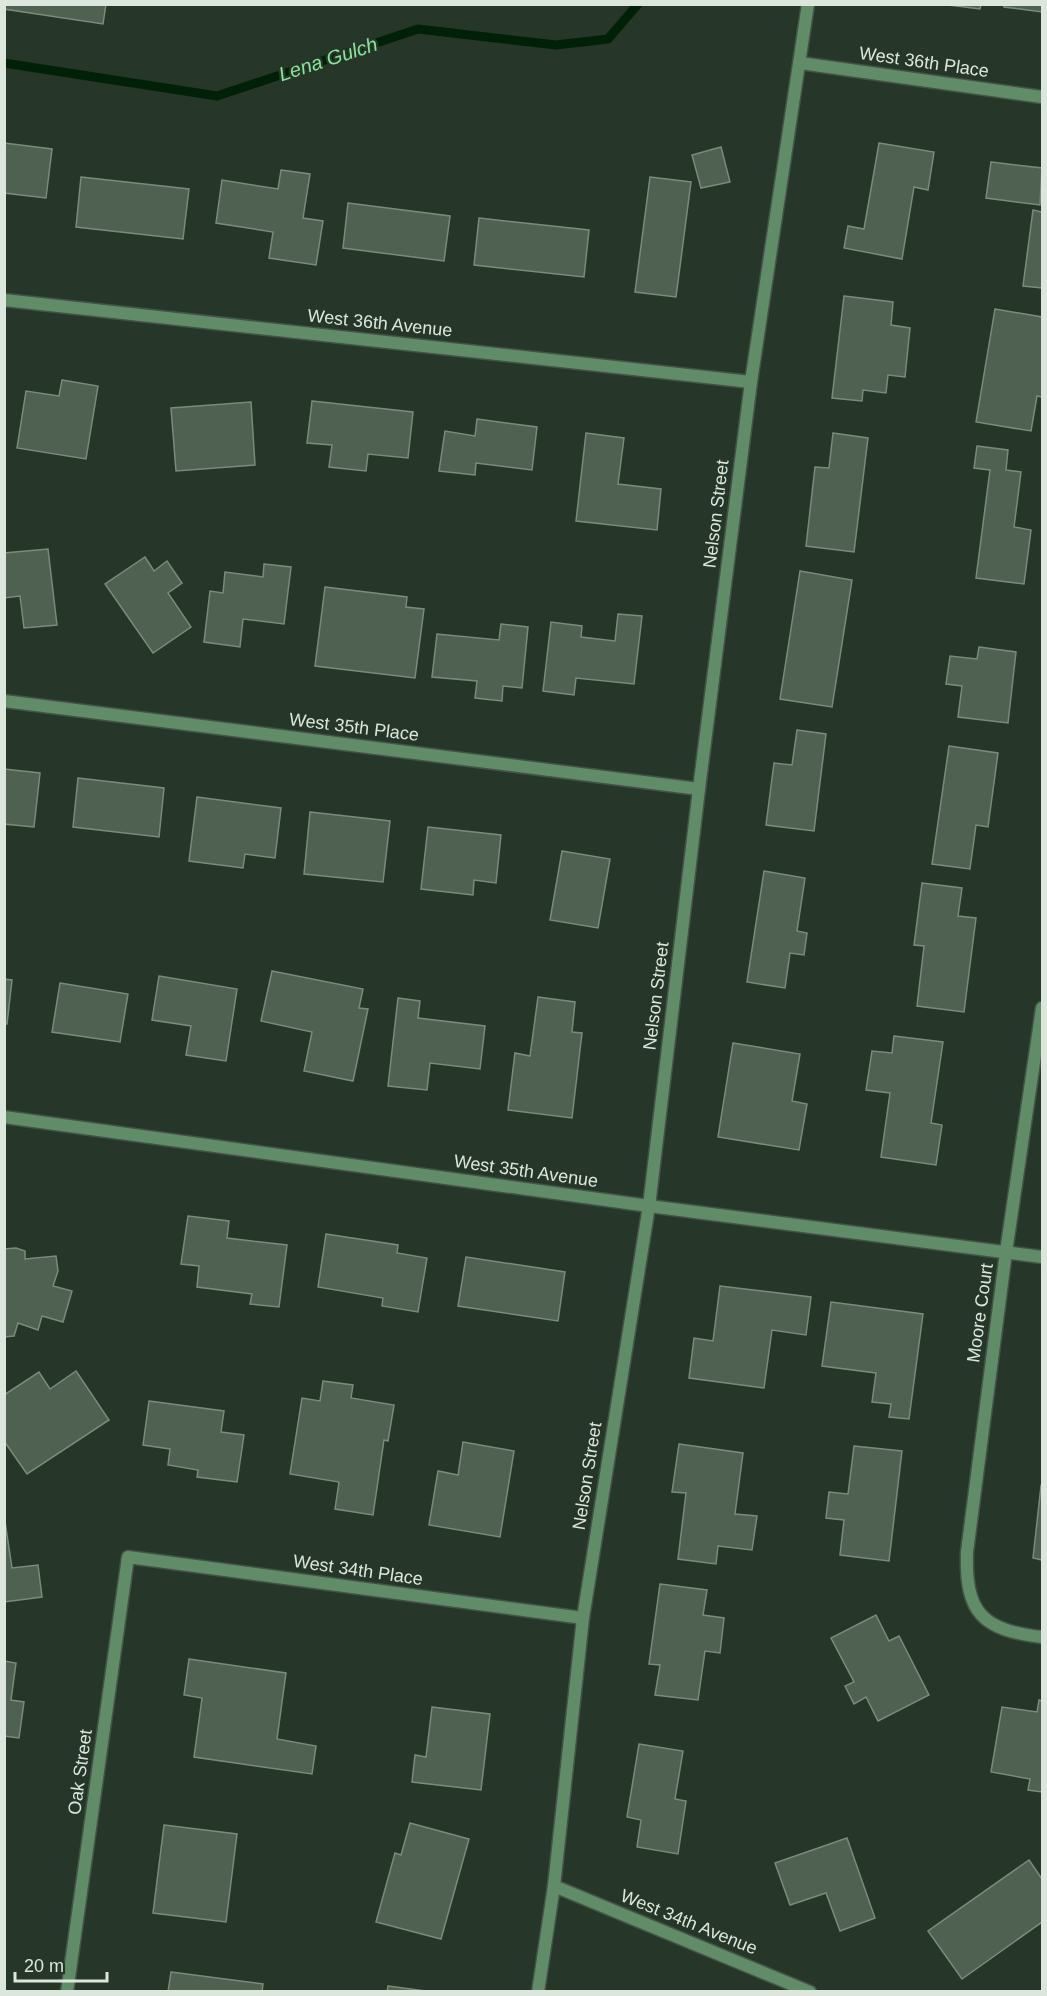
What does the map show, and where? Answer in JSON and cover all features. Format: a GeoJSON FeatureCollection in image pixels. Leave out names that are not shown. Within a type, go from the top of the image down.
{"type":"FeatureCollection","features":[{"type":"Feature","properties":{"kind":"street","name":"Nelson Street"},"geometry":{"type":"LineString","coordinates":[[538,1992],[554,1886],[583,1618],[649,1206],[751,382],[808,4]]}},
{"type":"Feature","properties":{"kind":"street","name":"West 36th Place"},"geometry":{"type":"LineString","coordinates":[[800,63],[1042,97]]}},
{"type":"Feature","properties":{"kind":"street","name":"West 36th Avenue"},"geometry":{"type":"LineString","coordinates":[[4,300],[751,382]]}},
{"type":"Feature","properties":{"kind":"street","name":"West 35th Place"},"geometry":{"type":"LineString","coordinates":[[4,701],[699,789]]}},
{"type":"Feature","properties":{"kind":"street","name":"Moore Court"},"geometry":{"type":"LineString","coordinates":[[1042,1008],[1006,1252],[967,1552],[966,1578],[972,1602],[984,1620],[1005,1629],[1042,1637]]}},
{"type":"Feature","properties":{"kind":"street","name":"West 35th Avenue"},"geometry":{"type":"LineString","coordinates":[[4,1118],[1042,1257]]}},
{"type":"Feature","properties":{"kind":"street","name":"West 34th Place"},"geometry":{"type":"LineString","coordinates":[[128,1557],[583,1618]]}},
{"type":"Feature","properties":{"kind":"street","name":"Oak Street"},"geometry":{"type":"LineString","coordinates":[[67,1992],[128,1557]]}},
{"type":"Feature","properties":{"kind":"street","name":"West 34th Avenue"},"geometry":{"type":"LineString","coordinates":[[554,1886],[810,1992]]}},
{"type":"Feature","properties":{"kind":"building"},"geometry":{"type":"Polygon","coordinates":[[[4,4],[106,4],[103,24],[4,9],[4,4]]]}},
{"type":"Feature","properties":{"kind":"building"},"geometry":{"type":"Polygon","coordinates":[[[940,4],[981,4],[980,9],[940,4]]]}},
{"type":"Feature","properties":{"kind":"building"},"geometry":{"type":"Polygon","coordinates":[[[1004,4],[1042,4],[1042,12],[1004,7],[1004,4]]]}},
{"type":"Feature","properties":{"kind":"building"},"geometry":{"type":"Polygon","coordinates":[[[4,143],[52,149],[46,198],[4,193],[4,143]]]}},
{"type":"Feature","properties":{"kind":"building"},"geometry":{"type":"Polygon","coordinates":[[[879,143],[934,152],[928,190],[914,187],[902,259],[844,248],[848,226],[864,229],[879,143]]]}},
{"type":"Feature","properties":{"kind":"building"},"geometry":{"type":"Polygon","coordinates":[[[721,147],[730,182],[701,188],[692,155],[721,147]]]}},
{"type":"Feature","properties":{"kind":"building"},"geometry":{"type":"Polygon","coordinates":[[[991,162],[1042,168],[1040,205],[986,198],[991,162]]]}},
{"type":"Feature","properties":{"kind":"building"},"geometry":{"type":"Polygon","coordinates":[[[281,170],[310,174],[303,218],[323,221],[316,265],[269,258],[273,232],[216,223],[222,180],[278,189],[281,170]]]}},
{"type":"Feature","properties":{"kind":"building"},"geometry":{"type":"Polygon","coordinates":[[[81,177],[189,189],[183,239],[76,227],[81,177]]]}},
{"type":"Feature","properties":{"kind":"building"},"geometry":{"type":"Polygon","coordinates":[[[650,177],[691,182],[676,297],[635,292],[650,177]]]}},
{"type":"Feature","properties":{"kind":"building"},"geometry":{"type":"Polygon","coordinates":[[[348,203],[450,216],[444,261],[343,248],[348,203]]]}},
{"type":"Feature","properties":{"kind":"building"},"geometry":{"type":"Polygon","coordinates":[[[1033,210],[1042,212],[1042,288],[1023,286],[1033,210]]]}},
{"type":"Feature","properties":{"kind":"building"},"geometry":{"type":"Polygon","coordinates":[[[479,218],[589,230],[584,277],[474,265],[479,218]]]}},
{"type":"Feature","properties":{"kind":"building"},"geometry":{"type":"Polygon","coordinates":[[[844,296],[893,302],[891,325],[910,328],[905,377],[888,375],[886,393],[863,390],[862,401],[832,398],[844,296]]]}},
{"type":"Feature","properties":{"kind":"building"},"geometry":{"type":"Polygon","coordinates":[[[995,309],[1042,317],[1042,397],[1037,396],[1031,431],[976,422],[995,309]]]}},
{"type":"Feature","properties":{"kind":"building"},"geometry":{"type":"Polygon","coordinates":[[[62,380],[98,386],[86,459],[17,448],[26,391],[59,396],[62,380]]]}},
{"type":"Feature","properties":{"kind":"building"},"geometry":{"type":"Polygon","coordinates":[[[312,401],[413,412],[408,458],[368,454],[366,471],[329,467],[332,445],[307,443],[312,401]]]}},
{"type":"Feature","properties":{"kind":"building"},"geometry":{"type":"Polygon","coordinates":[[[251,402],[255,465],[176,471],[171,408],[251,402]]]}},
{"type":"Feature","properties":{"kind":"building"},"geometry":{"type":"Polygon","coordinates":[[[477,419],[537,427],[532,470],[476,463],[475,475],[439,471],[445,431],[475,436],[477,419]]]}},
{"type":"Feature","properties":{"kind":"building"},"geometry":{"type":"Polygon","coordinates":[[[586,433],[624,438],[618,484],[661,489],[657,530],[576,521],[586,433]]]}},
{"type":"Feature","properties":{"kind":"building"},"geometry":{"type":"Polygon","coordinates":[[[833,433],[868,438],[854,552],[806,546],[815,467],[829,468],[833,433]]]}},
{"type":"Feature","properties":{"kind":"building"},"geometry":{"type":"Polygon","coordinates":[[[977,446],[1008,450],[1006,470],[1021,472],[1014,527],[1031,530],[1024,584],[976,578],[990,470],[974,468],[977,446]]]}},
{"type":"Feature","properties":{"kind":"building"},"geometry":{"type":"Polygon","coordinates":[[[48,549],[57,625],[24,628],[20,596],[4,598],[4,553],[48,549]]]}},
{"type":"Feature","properties":{"kind":"building"},"geometry":{"type":"Polygon","coordinates":[[[145,557],[154,571],[167,561],[182,583],[168,593],[191,627],[153,653],[105,584],[145,557]]]}},
{"type":"Feature","properties":{"kind":"building"},"geometry":{"type":"Polygon","coordinates":[[[264,564],[291,567],[284,624],[243,619],[240,647],[204,642],[210,591],[223,593],[225,572],[263,577],[264,564]]]}},
{"type":"Feature","properties":{"kind":"building"},"geometry":{"type":"Polygon","coordinates":[[[800,571],[852,580],[832,707],[780,699],[800,571]]]}},
{"type":"Feature","properties":{"kind":"building"},"geometry":{"type":"Polygon","coordinates":[[[325,587],[407,597],[406,607],[424,609],[415,678],[315,666],[325,587]]]}},
{"type":"Feature","properties":{"kind":"building"},"geometry":{"type":"Polygon","coordinates":[[[618,614],[642,616],[634,684],[576,678],[574,695],[543,691],[551,622],[582,626],[581,637],[615,641],[618,614]]]}},
{"type":"Feature","properties":{"kind":"building"},"geometry":{"type":"Polygon","coordinates":[[[501,624],[528,627],[522,688],[503,686],[502,701],[475,698],[477,681],[432,677],[437,634],[499,640],[501,624]]]}},
{"type":"Feature","properties":{"kind":"building"},"geometry":{"type":"Polygon","coordinates":[[[979,647],[1016,652],[1008,723],[958,717],[962,686],[946,684],[950,656],[977,659],[979,647]]]}},
{"type":"Feature","properties":{"kind":"building"},"geometry":{"type":"Polygon","coordinates":[[[797,730],[826,734],[814,831],[766,825],[774,763],[792,765],[797,730]]]}},
{"type":"Feature","properties":{"kind":"building"},"geometry":{"type":"Polygon","coordinates":[[[949,746],[998,753],[988,827],[976,825],[970,869],[932,864],[949,746]]]}},
{"type":"Feature","properties":{"kind":"building"},"geometry":{"type":"Polygon","coordinates":[[[4,769],[40,773],[34,827],[4,824],[4,769]]]}},
{"type":"Feature","properties":{"kind":"building"},"geometry":{"type":"Polygon","coordinates":[[[78,778],[164,788],[159,837],[73,827],[78,778]]]}},
{"type":"Feature","properties":{"kind":"building"},"geometry":{"type":"Polygon","coordinates":[[[197,797],[281,808],[275,858],[245,854],[243,868],[189,861],[197,797]]]}},
{"type":"Feature","properties":{"kind":"building"},"geometry":{"type":"Polygon","coordinates":[[[310,812],[390,821],[383,882],[304,874],[310,812]]]}},
{"type":"Feature","properties":{"kind":"building"},"geometry":{"type":"Polygon","coordinates":[[[428,827],[501,835],[496,883],[474,880],[473,895],[421,889],[428,827]]]}},
{"type":"Feature","properties":{"kind":"building"},"geometry":{"type":"Polygon","coordinates":[[[562,851],[610,859],[598,928],[550,920],[562,851]]]}},
{"type":"Feature","properties":{"kind":"building"},"geometry":{"type":"Polygon","coordinates":[[[764,871],[805,878],[797,931],[807,933],[804,955],[790,953],[785,988],[747,982],[764,871]]]}},
{"type":"Feature","properties":{"kind":"building"},"geometry":{"type":"Polygon","coordinates":[[[922,883],[962,888],[958,916],[976,918],[964,1012],[917,1006],[924,946],[914,945],[922,883]]]}},
{"type":"Feature","properties":{"kind":"building"},"geometry":{"type":"Polygon","coordinates":[[[272,971],[363,989],[359,1008],[368,1009],[353,1081],[304,1071],[312,1032],[261,1021],[272,971]]]}},
{"type":"Feature","properties":{"kind":"building"},"geometry":{"type":"Polygon","coordinates":[[[159,976],[237,989],[226,1061],[186,1055],[191,1026],[152,1020],[159,976]]]}},
{"type":"Feature","properties":{"kind":"building"},"geometry":{"type":"Polygon","coordinates":[[[4,979],[12,980],[7,1024],[4,1024],[4,979]]]}},
{"type":"Feature","properties":{"kind":"building"},"geometry":{"type":"Polygon","coordinates":[[[60,983],[128,994],[120,1042],[52,1032],[60,983]]]}},
{"type":"Feature","properties":{"kind":"building"},"geometry":{"type":"Polygon","coordinates":[[[538,997],[575,1002],[572,1032],[582,1033],[572,1118],[508,1110],[515,1053],[530,1056],[538,997]]]}},
{"type":"Feature","properties":{"kind":"building"},"geometry":{"type":"Polygon","coordinates":[[[398,998],[420,1001],[418,1018],[485,1026],[480,1069],[430,1063],[427,1090],[388,1086],[398,998]]]}},
{"type":"Feature","properties":{"kind":"building"},"geometry":{"type":"Polygon","coordinates":[[[894,1036],[943,1042],[931,1123],[942,1125],[936,1165],[881,1157],[890,1093],[866,1090],[872,1051],[892,1053],[894,1036]]]}},
{"type":"Feature","properties":{"kind":"building"},"geometry":{"type":"Polygon","coordinates":[[[733,1043],[800,1054],[792,1101],[807,1104],[799,1150],[718,1137],[733,1043]]]}},
{"type":"Feature","properties":{"kind":"building"},"geometry":{"type":"Polygon","coordinates":[[[188,1216],[229,1221],[227,1238],[287,1245],[279,1307],[250,1304],[252,1294],[197,1287],[199,1266],[181,1264],[188,1216]]]}},
{"type":"Feature","properties":{"kind":"building"},"geometry":{"type":"Polygon","coordinates":[[[326,1234],[398,1245],[397,1253],[427,1258],[418,1312],[382,1306],[383,1298],[318,1287],[326,1234]]]}},
{"type":"Feature","properties":{"kind":"building"},"geometry":{"type":"Polygon","coordinates":[[[16,1248],[25,1251],[25,1259],[56,1256],[58,1271],[53,1286],[72,1291],[63,1322],[42,1316],[38,1330],[18,1323],[14,1336],[4,1337],[4,1249],[16,1248]]]}},
{"type":"Feature","properties":{"kind":"building"},"geometry":{"type":"Polygon","coordinates":[[[466,1257],[565,1272],[558,1321],[458,1306],[466,1257]]]}},
{"type":"Feature","properties":{"kind":"building"},"geometry":{"type":"Polygon","coordinates":[[[720,1286],[811,1297],[806,1335],[772,1330],[764,1388],[689,1378],[694,1338],[713,1341],[720,1286]]]}},
{"type":"Feature","properties":{"kind":"building"},"geometry":{"type":"Polygon","coordinates":[[[831,1302],[923,1314],[909,1419],[889,1417],[891,1404],[872,1402],[876,1373],[822,1366],[831,1302]]]}},
{"type":"Feature","properties":{"kind":"building"},"geometry":{"type":"Polygon","coordinates":[[[76,1371],[109,1420],[27,1474],[4,1441],[4,1395],[39,1372],[50,1389],[76,1371]]]}},
{"type":"Feature","properties":{"kind":"building"},"geometry":{"type":"Polygon","coordinates":[[[323,1381],[353,1385],[351,1398],[394,1405],[388,1441],[384,1440],[373,1515],[335,1509],[339,1482],[290,1474],[302,1398],[320,1401],[323,1381]]]}},
{"type":"Feature","properties":{"kind":"building"},"geometry":{"type":"Polygon","coordinates":[[[149,1401],[224,1411],[221,1432],[244,1435],[237,1482],[197,1477],[198,1470],[168,1465],[170,1449],[143,1445],[149,1401]]]}},
{"type":"Feature","properties":{"kind":"building"},"geometry":{"type":"Polygon","coordinates":[[[463,1442],[514,1451],[500,1537],[429,1525],[438,1471],[458,1475],[463,1442]]]}},
{"type":"Feature","properties":{"kind":"building"},"geometry":{"type":"Polygon","coordinates":[[[679,1444],[743,1453],[735,1514],[757,1516],[752,1550],[718,1546],[716,1564],[678,1559],[686,1493],[672,1492],[679,1444]]]}},
{"type":"Feature","properties":{"kind":"building"},"geometry":{"type":"Polygon","coordinates":[[[854,1446],[902,1451],[889,1561],[840,1555],[844,1520],[826,1518],[829,1492],[848,1494],[854,1446]]]}},
{"type":"Feature","properties":{"kind":"building"},"geometry":{"type":"Polygon","coordinates":[[[1042,1487],[1042,1560],[1033,1558],[1042,1487]]]}},
{"type":"Feature","properties":{"kind":"building"},"geometry":{"type":"Polygon","coordinates":[[[4,1515],[12,1568],[38,1565],[42,1597],[4,1602],[4,1515]]]}},
{"type":"Feature","properties":{"kind":"building"},"geometry":{"type":"Polygon","coordinates":[[[660,1584],[707,1590],[703,1615],[724,1618],[720,1653],[705,1651],[698,1700],[655,1695],[660,1665],[649,1664],[660,1584]]]}},
{"type":"Feature","properties":{"kind":"building"},"geometry":{"type":"Polygon","coordinates":[[[876,1615],[889,1641],[899,1636],[929,1695],[878,1721],[866,1697],[854,1704],[845,1686],[854,1682],[831,1638],[876,1615]]]}},
{"type":"Feature","properties":{"kind":"building"},"geometry":{"type":"Polygon","coordinates":[[[189,1659],[286,1673],[277,1739],[316,1746],[312,1774],[194,1757],[202,1698],[184,1695],[189,1659]]]}},
{"type":"Feature","properties":{"kind":"building"},"geometry":{"type":"Polygon","coordinates":[[[4,1661],[16,1663],[11,1700],[24,1702],[19,1738],[4,1736],[4,1661]]]}},
{"type":"Feature","properties":{"kind":"building"},"geometry":{"type":"Polygon","coordinates":[[[1039,1700],[1042,1701],[1042,1792],[1028,1790],[1030,1779],[991,1772],[1002,1707],[1037,1712],[1039,1700]]]}},
{"type":"Feature","properties":{"kind":"building"},"geometry":{"type":"Polygon","coordinates":[[[432,1707],[490,1714],[481,1790],[412,1782],[415,1755],[426,1757],[432,1707]]]}},
{"type":"Feature","properties":{"kind":"building"},"geometry":{"type":"Polygon","coordinates":[[[639,1744],[683,1751],[675,1799],[686,1801],[678,1854],[637,1847],[641,1820],[627,1817],[639,1744]]]}},
{"type":"Feature","properties":{"kind":"building"},"geometry":{"type":"Polygon","coordinates":[[[410,1823],[469,1839],[441,1939],[376,1922],[395,1853],[401,1855],[410,1823]]]}},
{"type":"Feature","properties":{"kind":"building"},"geometry":{"type":"Polygon","coordinates":[[[164,1825],[237,1834],[226,1922],[153,1913],[164,1825]]]}},
{"type":"Feature","properties":{"kind":"building"},"geometry":{"type":"Polygon","coordinates":[[[847,1838],[875,1918],[840,1931],[826,1893],[790,1905],[775,1863],[847,1838]]]}},
{"type":"Feature","properties":{"kind":"building"},"geometry":{"type":"Polygon","coordinates":[[[1029,1860],[1042,1879],[1042,1922],[962,1979],[928,1931],[1029,1860]]]}},
{"type":"Feature","properties":{"kind":"building"},"geometry":{"type":"Polygon","coordinates":[[[171,1972],[263,1984],[262,1992],[168,1992],[171,1972]]]}},
{"type":"Feature","properties":{"kind":"building"},"geometry":{"type":"Polygon","coordinates":[[[388,1986],[433,1992],[387,1992],[388,1986]]]}},
{"type":"Feature","properties":{"kind":"waterway","name":"Lena Gulch"},"geometry":{"type":"LineString","coordinates":[[4,63],[217,96],[418,29],[556,45],[608,39],[638,4]]}}]}
